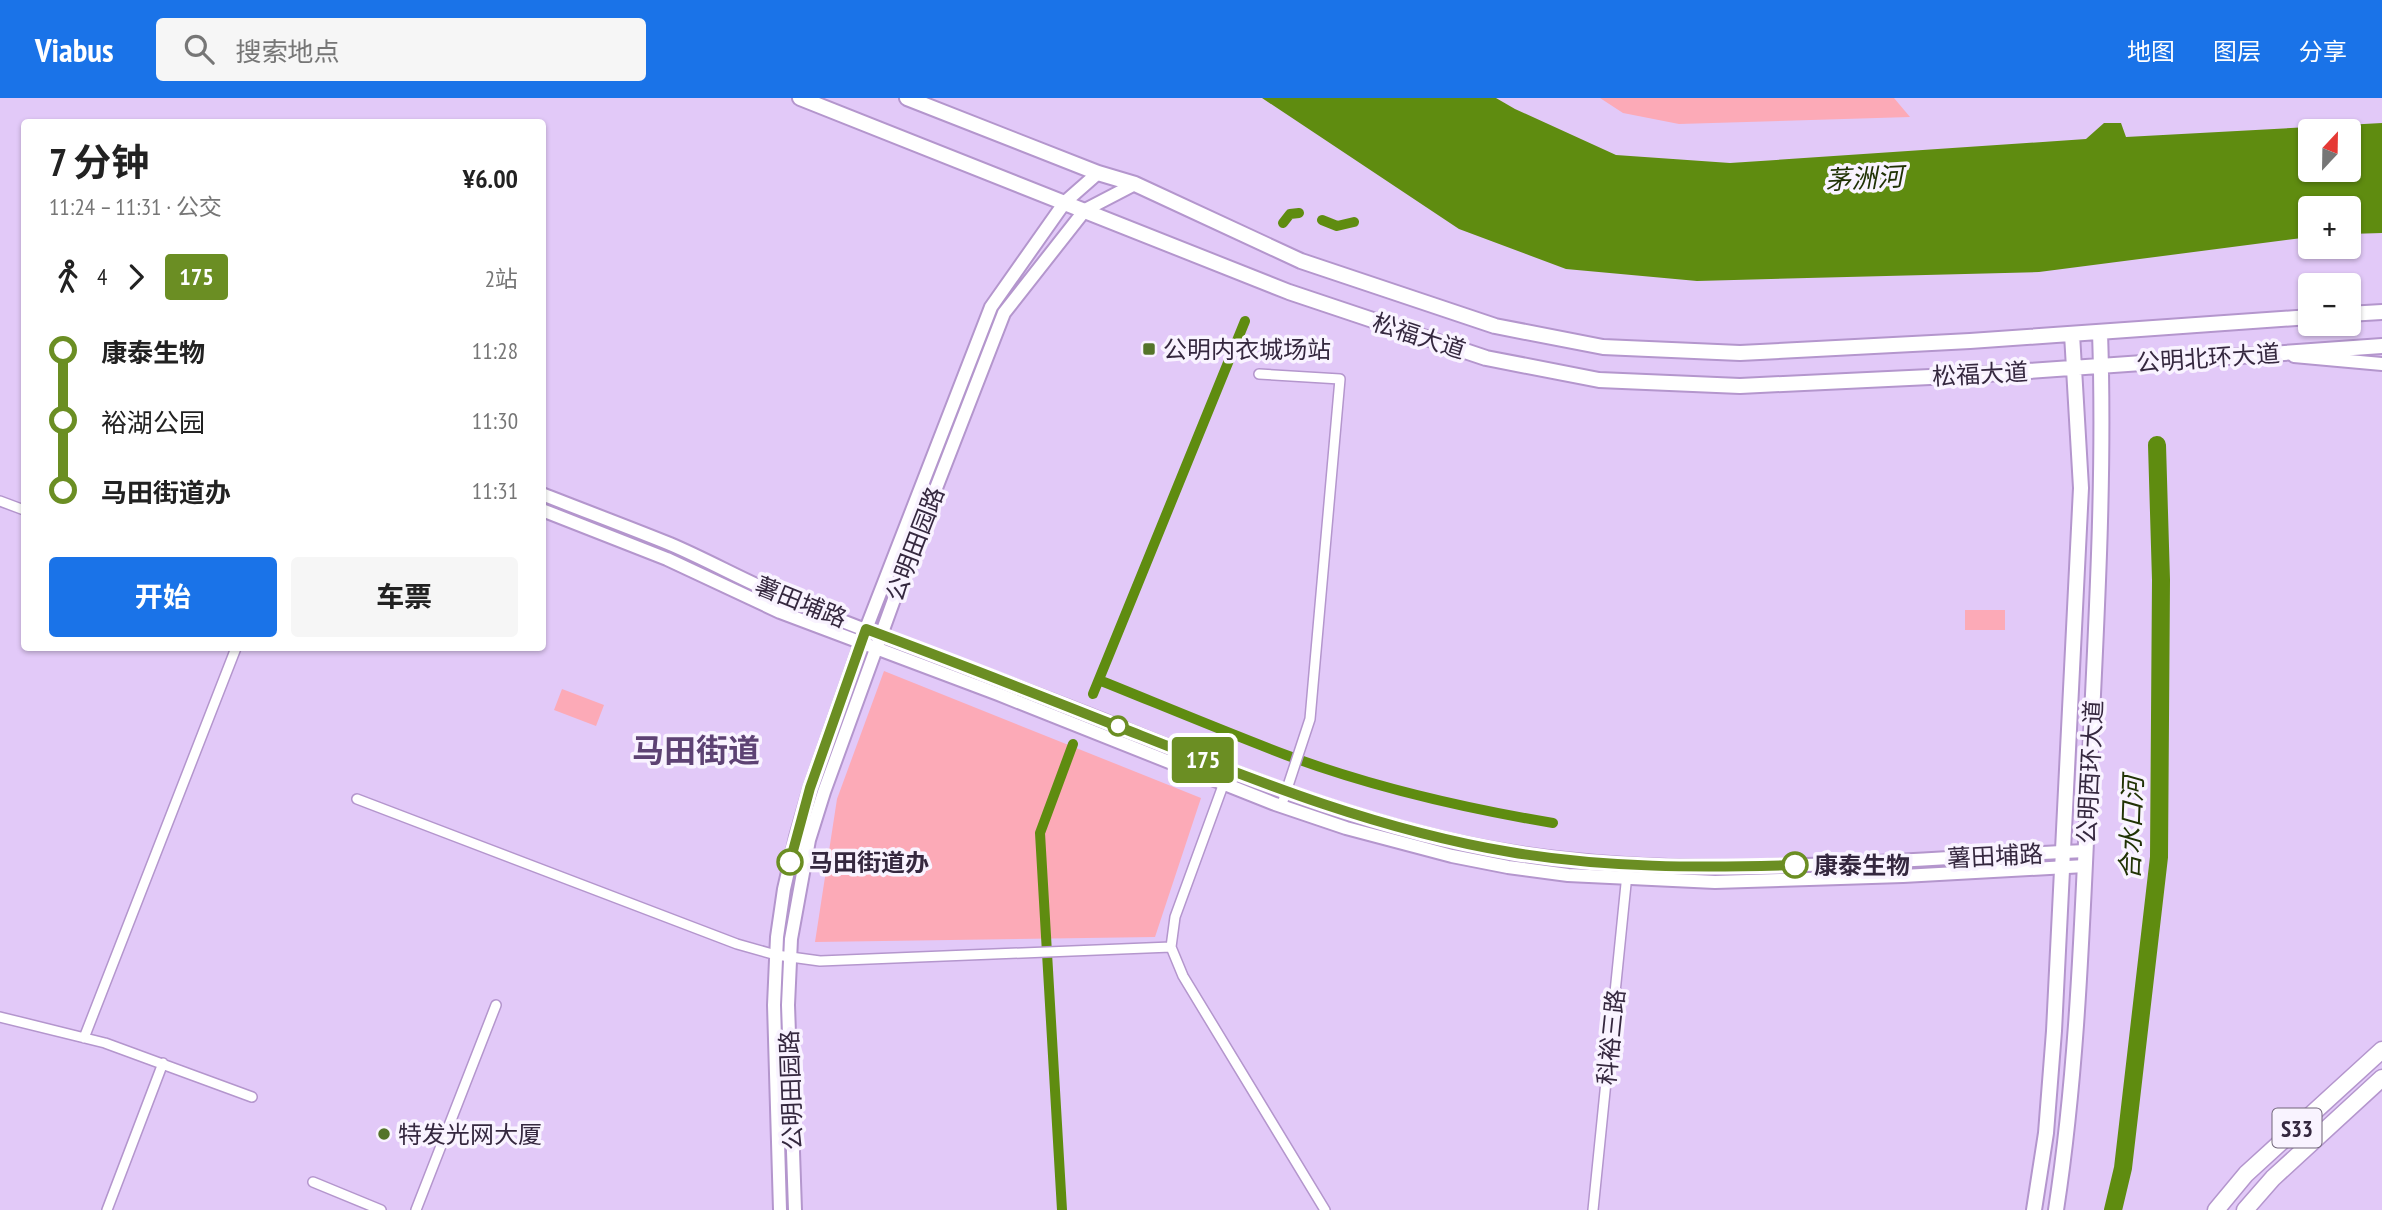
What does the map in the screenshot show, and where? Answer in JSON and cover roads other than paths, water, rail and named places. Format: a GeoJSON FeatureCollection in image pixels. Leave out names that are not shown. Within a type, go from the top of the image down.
{"type":"FeatureCollection","features":[{"type":"Feature","properties":{"kind":"highway","name":"S33"},"geometry":{"type":"LineString","coordinates":[[2216,1210],[2246,1174],[2382,1050]]}},
{"type":"Feature","properties":{"kind":"highway","name":"S33"},"geometry":{"type":"LineString","coordinates":[[2245,1210],[2273,1178],[2382,1077]]}},
{"type":"Feature","properties":{"kind":"main road","name":"松福大道"},"geometry":{"type":"LineString","coordinates":[[800,98],[1289,292],[1486,358],[1599,380],[1740,386],[2076,368]]}},
{"type":"Feature","properties":{"kind":"main road","name":"松福大道"},"geometry":{"type":"LineString","coordinates":[[907,98],[1098,173],[1135,184],[1301,261],[1494,326],[1603,347],[1740,353],[2072,334]]}},
{"type":"Feature","properties":{"kind":"main road"},"geometry":{"type":"LineString","coordinates":[[2361,313],[2382,312]]}},
{"type":"Feature","properties":{"kind":"main road","name":"公明北环大道"},"geometry":{"type":"LineString","coordinates":[[2072,334],[2298,318]]}},
{"type":"Feature","properties":{"kind":"main road","name":"公明西环大道"},"geometry":{"type":"LineString","coordinates":[[2056,1210],[2068,1130],[2077,1031],[2101,484],[2100,332]]}},
{"type":"Feature","properties":{"kind":"main road","name":"公明西环大道"},"geometry":{"type":"LineString","coordinates":[[2034,1210],[2048,1120],[2081,488],[2072,334]]}},
{"type":"Feature","properties":{"kind":"main road","name":"公明北环大道"},"geometry":{"type":"LineString","coordinates":[[2076,368],[2382,346]]}},
{"type":"Feature","properties":{"kind":"street","name":"公明田园路"},"geometry":{"type":"LineString","coordinates":[[780,1210],[774,1005],[776,955],[784,889],[810,788],[866,629],[990,307],[1065,202],[1098,173]]}},
{"type":"Feature","properties":{"kind":"street","name":"公明田园路"},"geometry":{"type":"LineString","coordinates":[[795,1210],[788,1005],[790,957],[798,892],[809,840],[824,792],[881,634],[1004,313],[1085,211],[1135,184]]}},
{"type":"Feature","properties":{"kind":"street"},"geometry":{"type":"LineString","coordinates":[[2269,354],[2382,364]]}},
{"type":"Feature","properties":{"kind":"street"},"geometry":{"type":"LineString","coordinates":[[1259,374],[1340,379],[1310,719],[1281,807]]}},
{"type":"Feature","properties":{"kind":"street","name":"薯田埔路"},"geometry":{"type":"LineString","coordinates":[[546,496],[672,545],[786,599],[1286,793],[1350,814],[1455,841],[1570,860],[1728,867],[2063,852],[2085,858]]}},
{"type":"Feature","properties":{"kind":"street"},"geometry":{"type":"LineString","coordinates":[[0,501],[21,509]]}},
{"type":"Feature","properties":{"kind":"street","name":"薯田埔路"},"geometry":{"type":"LineString","coordinates":[[546,512],[667,559],[780,612],[1281,807],[1346,828],[1451,856],[1568,875],[1715,882],[1903,876],[2062,867],[2085,858]]}},
{"type":"Feature","properties":{"kind":"street"},"geometry":{"type":"LineString","coordinates":[[84,1038],[235,651]]}},
{"type":"Feature","properties":{"kind":"street"},"geometry":{"type":"LineString","coordinates":[[1228,770],[1175,917],[1171,947],[1183,976],[1325,1210]]}},
{"type":"Feature","properties":{"kind":"street"},"geometry":{"type":"LineString","coordinates":[[357,799],[737,944],[776,955],[820,961],[1171,947]]}},
{"type":"Feature","properties":{"kind":"street","name":"科裕三路"},"geometry":{"type":"LineString","coordinates":[[1593,1210],[1627,863]]}},
{"type":"Feature","properties":{"kind":"street"},"geometry":{"type":"LineString","coordinates":[[416,1210],[496,1005]]}},
{"type":"Feature","properties":{"kind":"street"},"geometry":{"type":"LineString","coordinates":[[0,1017],[84,1038],[163,1063],[252,1097]]}},
{"type":"Feature","properties":{"kind":"street"},"geometry":{"type":"LineString","coordinates":[[107,1210],[163,1063]]}},
{"type":"Feature","properties":{"kind":"street"},"geometry":{"type":"LineString","coordinates":[[313,1182],[381,1210]]}},
{"type":"Feature","properties":{"kind":"water","name":"茅洲河"},"geometry":{"type":"Polygon","coordinates":[[[1262,98],[1496,98],[1616,155],[1730,163],[2086,139],[2104,123],[2121,123],[2126,137],[2298,128],[2298,182],[2361,182],[2361,124],[2382,123],[2382,233],[2361,234],[2361,196],[2298,196],[2298,239],[2039,272],[1697,281],[1566,269],[1459,229],[1262,98]]]}},
{"type":"Feature","properties":{"kind":"waterway"},"geometry":{"type":"LineString","coordinates":[[1283,223],[1290,214],[1299,213]]}},
{"type":"Feature","properties":{"kind":"waterway"},"geometry":{"type":"LineString","coordinates":[[1322,220],[1337,226],[1354,222]]}},
{"type":"Feature","properties":{"kind":"waterway"},"geometry":{"type":"LineString","coordinates":[[1093,694],[1245,321]]}},
{"type":"Feature","properties":{"kind":"waterway","name":"合水口河"},"geometry":{"type":"LineString","coordinates":[[2113,1210],[2123,1168],[2159,857],[2161,580],[2157,445]]}},
{"type":"Feature","properties":{"kind":"waterway"},"geometry":{"type":"LineString","coordinates":[[1099,680],[1286,755],[1351,777],[1485,811],[1553,823]]}},
{"type":"Feature","properties":{"kind":"waterway"},"geometry":{"type":"LineString","coordinates":[[1062,1210],[1040,833],[1073,744]]}},
{"type":"Feature","properties":{"kind":"place","name":"公明内衣城场站"},"geometry":{"type":"Point","coordinates":[1149,349]}},
{"type":"Feature","properties":{"kind":"place","name":"马田街道办"},"geometry":{"type":"Point","coordinates":[790,862]}},
{"type":"Feature","properties":{"kind":"place","name":"康泰生物"},"geometry":{"type":"Point","coordinates":[1795,865]}},
{"type":"Feature","properties":{"kind":"place","name":"特发光网大厦"},"geometry":{"type":"Point","coordinates":[384,1134]}},
{"type":"Feature","properties":{"kind":"district","name":"马田街道"},"geometry":{"type":"Point","coordinates":[696,750]}}]}
